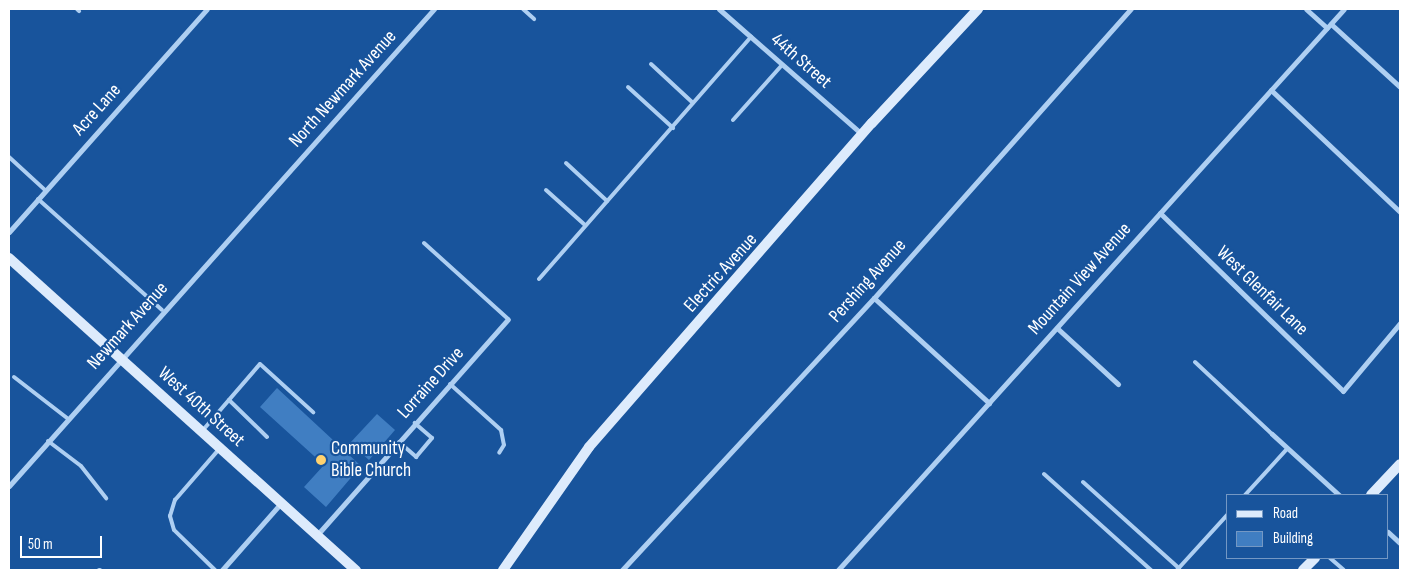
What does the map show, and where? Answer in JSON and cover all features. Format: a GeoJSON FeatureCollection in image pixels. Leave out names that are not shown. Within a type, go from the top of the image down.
{"type":"FeatureCollection","features":[{"type":"Feature","properties":{"kind":"main road","name":"Electric Avenue"},"geometry":{"type":"LineString","coordinates":[[503,570],[589,447],[863,135],[978,9]]}},
{"type":"Feature","properties":{"kind":"main road","name":"West 40th Street"},"geometry":{"type":"LineString","coordinates":[[9,258],[356,570]]}},
{"type":"Feature","properties":{"kind":"main road"},"geometry":{"type":"LineString","coordinates":[[1372,494],[1400,464]]}},
{"type":"Feature","properties":{"kind":"main road"},"geometry":{"type":"LineString","coordinates":[[1303,570],[1314,559]]}},
{"type":"Feature","properties":{"kind":"street","name":"Acre Lane"},"geometry":{"type":"LineString","coordinates":[[9,232],[207,9]]}},
{"type":"Feature","properties":{"kind":"street","name":"North Newmark Avenue"},"geometry":{"type":"LineString","coordinates":[[274,190],[434,9]]}},
{"type":"Feature","properties":{"kind":"street","name":"44th Street"},"geometry":{"type":"LineString","coordinates":[[719,9],[863,135]]}},
{"type":"Feature","properties":{"kind":"street","name":"Pershing Avenue"},"geometry":{"type":"LineString","coordinates":[[622,570],[874,298],[1132,9]]}},
{"type":"Feature","properties":{"kind":"street"},"geometry":{"type":"LineString","coordinates":[[1306,9],[1329,26],[1400,87]]}},
{"type":"Feature","properties":{"kind":"street","name":"Mountain View Avenue"},"geometry":{"type":"LineString","coordinates":[[838,570],[1344,9]]}},
{"type":"Feature","properties":{"kind":"street"},"geometry":{"type":"LineString","coordinates":[[1271,90],[1400,212]]}},
{"type":"Feature","properties":{"kind":"street","name":"Newmark Avenue"},"geometry":{"type":"LineString","coordinates":[[9,486],[162,310],[274,190]]}},
{"type":"Feature","properties":{"kind":"street","name":"West Glenfair Lane"},"geometry":{"type":"LineString","coordinates":[[1160,213],[1343,390],[1400,323]]}},
{"type":"Feature","properties":{"kind":"street"},"geometry":{"type":"LineString","coordinates":[[874,298],[989,403]]}},
{"type":"Feature","properties":{"kind":"street","name":"Lorraine Drive"},"geometry":{"type":"LineString","coordinates":[[317,535],[508,319]]}},
{"type":"Feature","properties":{"kind":"street"},"geometry":{"type":"LineString","coordinates":[[1057,328],[1118,384]]}},
{"type":"Feature","properties":{"kind":"street"},"geometry":{"type":"LineString","coordinates":[[1272,434],[1338,494]]}},
{"type":"Feature","properties":{"kind":"street"},"geometry":{"type":"LineString","coordinates":[[222,570],[281,503]]}},
{"type":"Feature","properties":{"kind":"street"},"geometry":{"type":"LineString","coordinates":[[1389,533],[1400,543]]}},
{"type":"Feature","properties":{"kind":"lane"},"geometry":{"type":"LineString","coordinates":[[522,9],[534,19]]}},
{"type":"Feature","properties":{"kind":"lane"},"geometry":{"type":"LineString","coordinates":[[539,279],[751,37]]}},
{"type":"Feature","properties":{"kind":"lane"},"geometry":{"type":"LineString","coordinates":[[650,64],[693,103]]}},
{"type":"Feature","properties":{"kind":"lane"},"geometry":{"type":"LineString","coordinates":[[733,120],[782,64]]}},
{"type":"Feature","properties":{"kind":"lane"},"geometry":{"type":"LineString","coordinates":[[628,87],[673,128]]}},
{"type":"Feature","properties":{"kind":"lane"},"geometry":{"type":"LineString","coordinates":[[9,157],[46,190]]}},
{"type":"Feature","properties":{"kind":"lane"},"geometry":{"type":"LineString","coordinates":[[566,163],[607,201]]}},
{"type":"Feature","properties":{"kind":"lane"},"geometry":{"type":"LineString","coordinates":[[546,190],[586,225]]}},
{"type":"Feature","properties":{"kind":"lane"},"geometry":{"type":"LineString","coordinates":[[38,199],[162,310]]}},
{"type":"Feature","properties":{"kind":"lane"},"geometry":{"type":"LineString","coordinates":[[424,243],[508,319]]}},
{"type":"Feature","properties":{"kind":"lane"},"geometry":{"type":"LineString","coordinates":[[1195,362],[1272,434]]}},
{"type":"Feature","properties":{"kind":"lane"},"geometry":{"type":"LineString","coordinates":[[201,431],[260,364],[313,412]]}},
{"type":"Feature","properties":{"kind":"lane"},"geometry":{"type":"LineString","coordinates":[[14,377],[68,418]]}},
{"type":"Feature","properties":{"kind":"lane"},"geometry":{"type":"LineString","coordinates":[[450,384],[501,430],[504,446],[499,453]]}},
{"type":"Feature","properties":{"kind":"lane"},"geometry":{"type":"LineString","coordinates":[[229,400],[267,437]]}},
{"type":"Feature","properties":{"kind":"lane"},"geometry":{"type":"LineString","coordinates":[[399,442],[416,457],[432,438],[415,423]]}},
{"type":"Feature","properties":{"kind":"lane"},"geometry":{"type":"LineString","coordinates":[[48,441],[81,466],[106,498]]}},
{"type":"Feature","properties":{"kind":"lane"},"geometry":{"type":"LineString","coordinates":[[215,570],[174,530],[170,516],[175,500],[220,448]]}},
{"type":"Feature","properties":{"kind":"lane"},"geometry":{"type":"LineString","coordinates":[[1246,494],[1287,449]]}},
{"type":"Feature","properties":{"kind":"lane"},"geometry":{"type":"LineString","coordinates":[[1044,474],[1151,570]]}},
{"type":"Feature","properties":{"kind":"lane"},"geometry":{"type":"LineString","coordinates":[[1083,482],[1178,569],[1226,516]]}},
{"type":"Feature","properties":{"kind":"lane"},"geometry":{"type":"LineString","coordinates":[[1331,559],[1344,570]]}},
{"type":"Feature","properties":{"kind":"building"},"geometry":{"type":"Polygon","coordinates":[[[277,388],[361,466],[326,507],[304,487],[324,465],[260,407],[277,388]]]}},
{"type":"Feature","properties":{"kind":"building"},"geometry":{"type":"Polygon","coordinates":[[[377,414],[395,430],[369,460],[350,443],[377,414]]]}},
{"type":"Feature","properties":{"kind":"place","name":"Community Bible Church"},"geometry":{"type":"Point","coordinates":[321,460]}}]}
